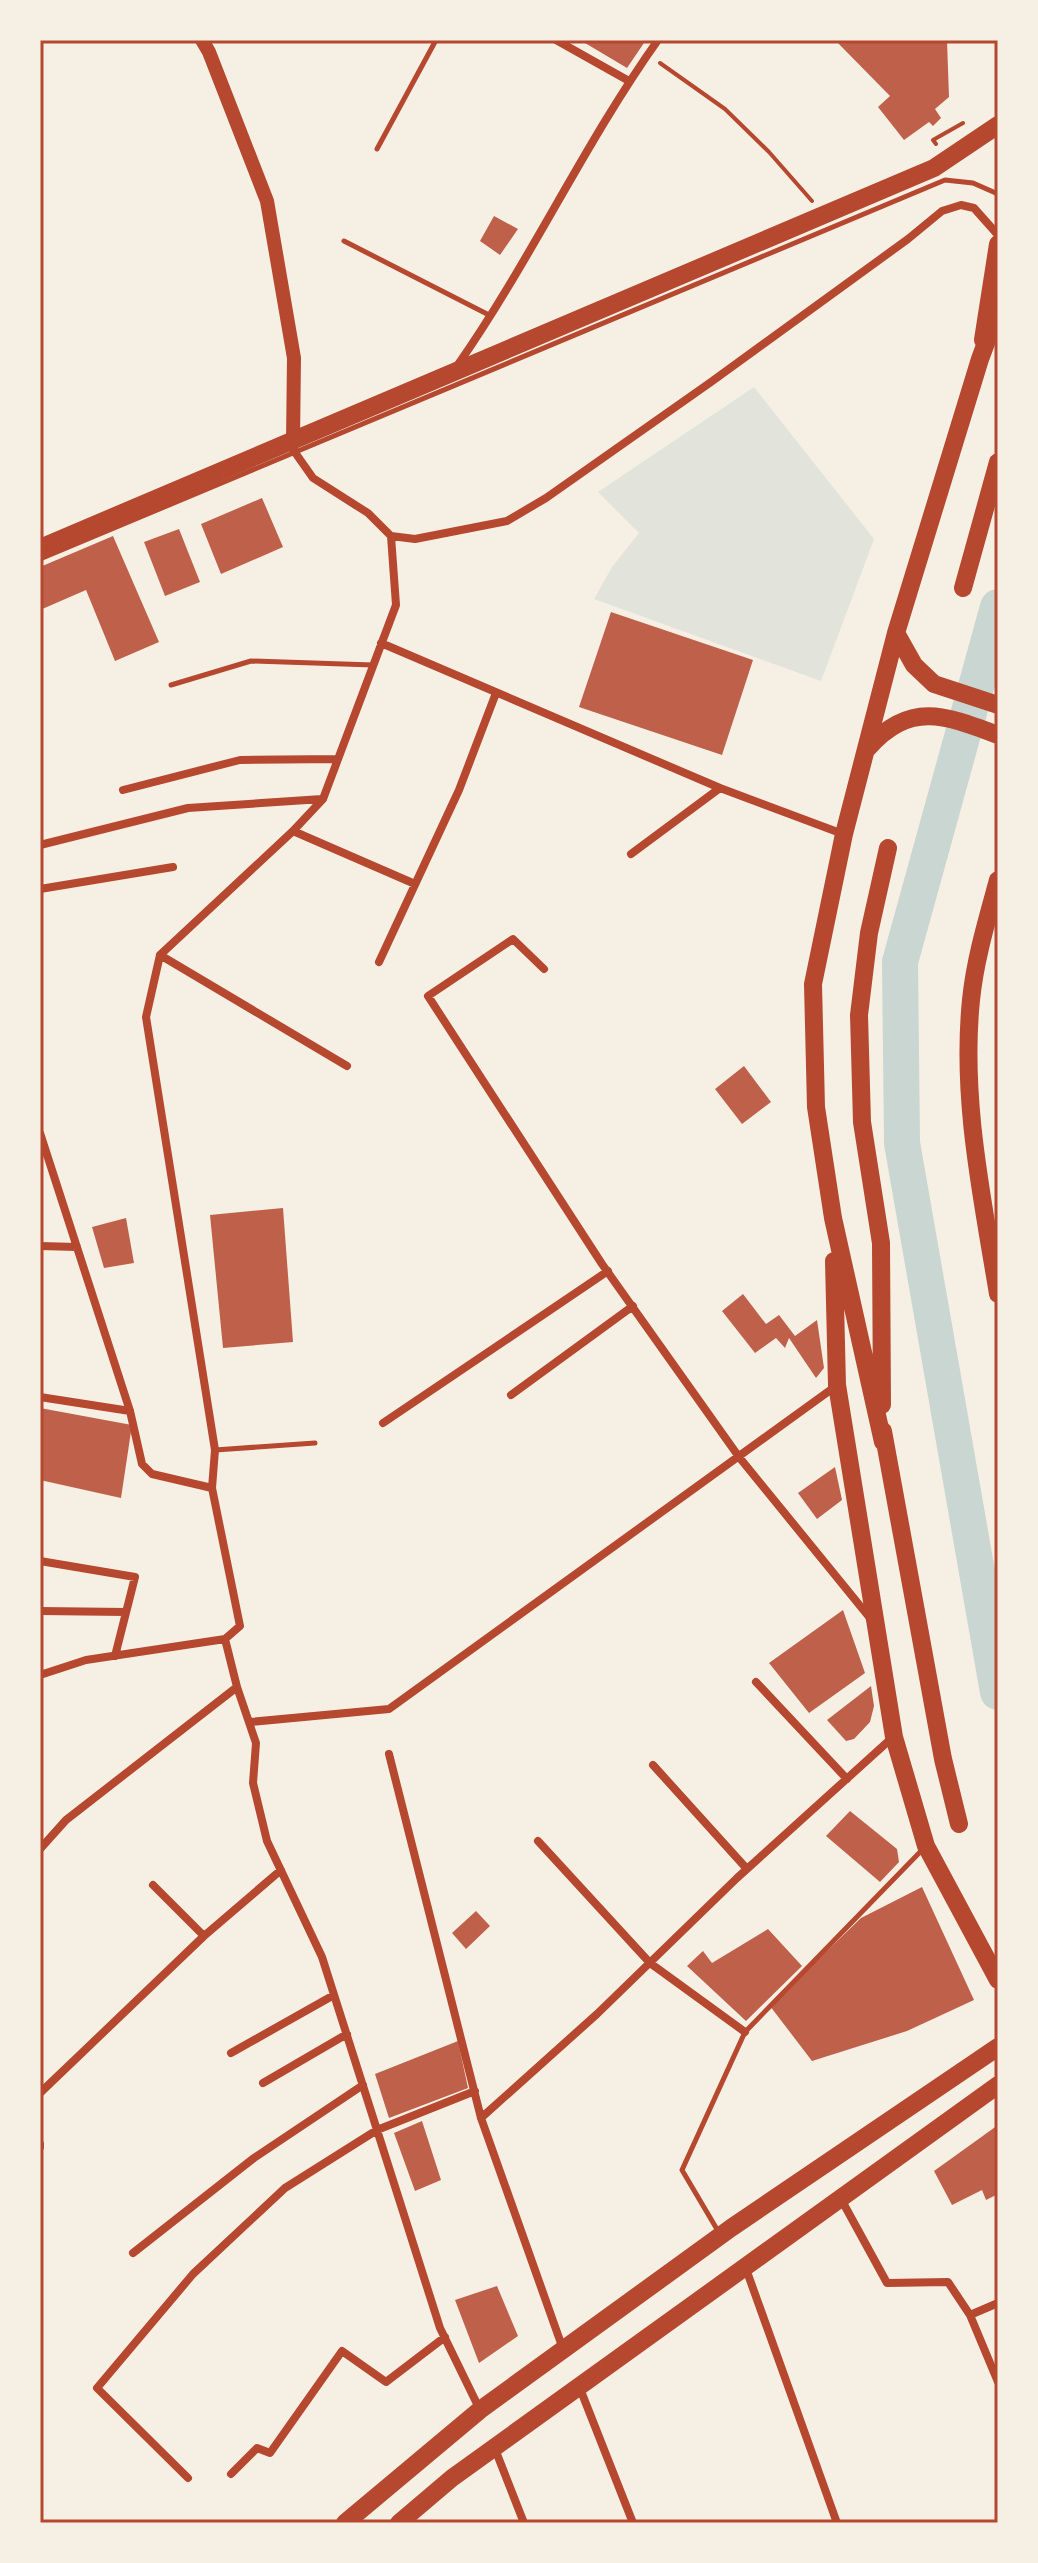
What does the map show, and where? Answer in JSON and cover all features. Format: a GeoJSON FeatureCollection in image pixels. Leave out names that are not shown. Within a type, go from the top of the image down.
{"type":"FeatureCollection","features":[{"type":"Feature","properties":{"kind":"main road"},"geometry":{"type":"LineString","coordinates":[[40,548],[293,446],[452,374],[934,168],[998,125]]}},
{"type":"Feature","properties":{"kind":"main road"},"geometry":{"type":"LineString","coordinates":[[980,359],[998,244]]}},
{"type":"Feature","properties":{"kind":"main road"},"geometry":{"type":"LineString","coordinates":[[959,1824],[943,1759],[883,1442],[833,1218],[816,1107],[813,984],[844,834],[896,633],[980,359],[998,311]]}},
{"type":"Feature","properties":{"kind":"main road"},"geometry":{"type":"LineString","coordinates":[[963,588],[998,462]]}},
{"type":"Feature","properties":{"kind":"main road"},"geometry":{"type":"LineString","coordinates":[[896,633],[914,665],[934,684],[998,705]]}},
{"type":"Feature","properties":{"kind":"main road"},"geometry":{"type":"LineString","coordinates":[[868,748],[881,734],[904,719],[926,715],[998,735]]}},
{"type":"Feature","properties":{"kind":"main road"},"geometry":{"type":"LineString","coordinates":[[883,1442],[881,1243],[862,1122],[859,1015],[869,933],[888,848]]}},
{"type":"Feature","properties":{"kind":"main road"},"geometry":{"type":"LineString","coordinates":[[998,880],[983,933],[973,986],[968,1058],[971,1127],[998,1294]]}},
{"type":"Feature","properties":{"kind":"main road"},"geometry":{"type":"LineString","coordinates":[[833,1218],[837,1385],[894,1737],[926,1846],[998,1980]]}},
{"type":"Feature","properties":{"kind":"main road"},"geometry":{"type":"LineString","coordinates":[[345,2523],[480,2410],[721,2236],[998,2047]]}},
{"type":"Feature","properties":{"kind":"main road"},"geometry":{"type":"LineString","coordinates":[[399,2523],[452,2478],[998,2085]]}},
{"type":"Feature","properties":{"kind":"main road"},"geometry":{"type":"LineString","coordinates":[[939,2088],[954,2104],[956,2115]]}},
{"type":"Feature","properties":{"kind":"street"},"geometry":{"type":"LineString","coordinates":[[202,40],[267,201],[294,358],[293,446],[313,478],[368,513],[391,536],[415,539],[507,521],[546,498],[908,239],[942,211],[961,205],[974,208],[998,235]]}},
{"type":"Feature","properties":{"kind":"street"},"geometry":{"type":"LineString","coordinates":[[556,40],[629,81]]}},
{"type":"Feature","properties":{"kind":"street"},"geometry":{"type":"LineString","coordinates":[[452,374],[492,316],[629,81],[658,40]]}},
{"type":"Feature","properties":{"kind":"street"},"geometry":{"type":"LineString","coordinates":[[40,1675],[86,1660],[225,1639],[240,1626],[212,1488],[215,1450],[146,1017],[160,955],[323,799],[396,605],[391,536]]}},
{"type":"Feature","properties":{"kind":"street"},"geometry":{"type":"LineString","coordinates":[[381,643],[720,788],[844,834]]}},
{"type":"Feature","properties":{"kind":"street"},"geometry":{"type":"LineString","coordinates":[[379,962],[459,790],[496,693]]}},
{"type":"Feature","properties":{"kind":"street"},"geometry":{"type":"LineString","coordinates":[[123,790],[240,760],[338,759]]}},
{"type":"Feature","properties":{"kind":"street"},"geometry":{"type":"LineString","coordinates":[[631,854],[720,788]]}},
{"type":"Feature","properties":{"kind":"street"},"geometry":{"type":"LineString","coordinates":[[40,845],[188,808],[323,799]]}},
{"type":"Feature","properties":{"kind":"street"},"geometry":{"type":"LineString","coordinates":[[293,831],[415,884]]}},
{"type":"Feature","properties":{"kind":"street"},"geometry":{"type":"LineString","coordinates":[[40,889],[173,867]]}},
{"type":"Feature","properties":{"kind":"street"},"geometry":{"type":"LineString","coordinates":[[544,969],[513,939],[428,996],[608,1271],[739,1457],[876,1625]]}},
{"type":"Feature","properties":{"kind":"street"},"geometry":{"type":"LineString","coordinates":[[160,955],[347,1066]]}},
{"type":"Feature","properties":{"kind":"street"},"geometry":{"type":"LineString","coordinates":[[40,1133],[130,1411],[142,1464],[152,1474],[212,1488]]}},
{"type":"Feature","properties":{"kind":"street"},"geometry":{"type":"LineString","coordinates":[[40,1246],[77,1247]]}},
{"type":"Feature","properties":{"kind":"street"},"geometry":{"type":"LineString","coordinates":[[383,1423],[608,1271]]}},
{"type":"Feature","properties":{"kind":"street"},"geometry":{"type":"LineString","coordinates":[[511,1395],[633,1306]]}},
{"type":"Feature","properties":{"kind":"street"},"geometry":{"type":"LineString","coordinates":[[250,1722],[389,1709],[837,1385]]}},
{"type":"Feature","properties":{"kind":"street"},"geometry":{"type":"LineString","coordinates":[[40,1397],[130,1411]]}},
{"type":"Feature","properties":{"kind":"street"},"geometry":{"type":"LineString","coordinates":[[40,1561],[135,1577],[115,1656]]}},
{"type":"Feature","properties":{"kind":"street"},"geometry":{"type":"LineString","coordinates":[[40,1611],[126,1612]]}},
{"type":"Feature","properties":{"kind":"street"},"geometry":{"type":"LineString","coordinates":[[225,1639],[256,1743],[253,1783],[267,1841],[322,1957],[445,2337],[480,2410]]}},
{"type":"Feature","properties":{"kind":"street"},"geometry":{"type":"LineString","coordinates":[[756,1682],[847,1779]]}},
{"type":"Feature","properties":{"kind":"street"},"geometry":{"type":"LineString","coordinates":[[40,1849],[66,1820],[237,1687]]}},
{"type":"Feature","properties":{"kind":"street"},"geometry":{"type":"LineString","coordinates":[[481,2118],[597,2014],[747,1869],[894,1737]]}},
{"type":"Feature","properties":{"kind":"street"},"geometry":{"type":"LineString","coordinates":[[389,1754],[481,2118],[563,2350]]}},
{"type":"Feature","properties":{"kind":"street"},"geometry":{"type":"LineString","coordinates":[[653,1765],[747,1869]]}},
{"type":"Feature","properties":{"kind":"street"},"geometry":{"type":"LineString","coordinates":[[538,1841],[650,1963],[745,2032]]}},
{"type":"Feature","properties":{"kind":"street"},"geometry":{"type":"LineString","coordinates":[[40,2093],[204,1936],[281,1870]]}},
{"type":"Feature","properties":{"kind":"street"},"geometry":{"type":"LineString","coordinates":[[153,1885],[204,1936]]}},
{"type":"Feature","properties":{"kind":"street"},"geometry":{"type":"LineString","coordinates":[[231,2053],[334,1995]]}},
{"type":"Feature","properties":{"kind":"street"},"geometry":{"type":"LineString","coordinates":[[263,2083],[347,2034]]}},
{"type":"Feature","properties":{"kind":"street"},"geometry":{"type":"LineString","coordinates":[[133,2253],[254,2158],[363,2085]]}},
{"type":"Feature","properties":{"kind":"street"},"geometry":{"type":"LineString","coordinates":[[188,2478],[97,2388],[193,2274],[285,2188],[377,2130],[475,2091]]}},
{"type":"Feature","properties":{"kind":"street"},"geometry":{"type":"LineString","coordinates":[[840,2198],[887,2283],[948,2282],[970,2315],[998,2382]]}},
{"type":"Feature","properties":{"kind":"street"},"geometry":{"type":"LineString","coordinates":[[745,2266],[837,2523]]}},
{"type":"Feature","properties":{"kind":"street"},"geometry":{"type":"LineString","coordinates":[[970,2315],[998,2303]]}},
{"type":"Feature","properties":{"kind":"street"},"geometry":{"type":"LineString","coordinates":[[231,2474],[257,2448],[270,2453],[342,2351],[386,2382],[445,2337]]}},
{"type":"Feature","properties":{"kind":"street"},"geometry":{"type":"LineString","coordinates":[[579,2386],[633,2523]]}},
{"type":"Feature","properties":{"kind":"street"},"geometry":{"type":"LineString","coordinates":[[495,2448],[524,2523]]}},
{"type":"Feature","properties":{"kind":"lane"},"geometry":{"type":"LineString","coordinates":[[377,149],[436,40]]}},
{"type":"Feature","properties":{"kind":"lane"},"geometry":{"type":"LineString","coordinates":[[40,559],[293,446],[453,387],[945,180],[973,183],[998,194]]}},
{"type":"Feature","properties":{"kind":"lane"},"geometry":{"type":"LineString","coordinates":[[344,241],[492,316]]}},
{"type":"Feature","properties":{"kind":"lane"},"geometry":{"type":"LineString","coordinates":[[171,685],[251,661],[373,665]]}},
{"type":"Feature","properties":{"kind":"lane"},"geometry":{"type":"LineString","coordinates":[[215,1450],[315,1443]]}},
{"type":"Feature","properties":{"kind":"lane"},"geometry":{"type":"LineString","coordinates":[[721,2236],[682,2170],[745,2032],[926,1846]]}},
{"type":"Feature","properties":{"kind":"path"},"geometry":{"type":"LineString","coordinates":[[648,54],[725,109],[769,152],[824,215]]}},
{"type":"Feature","properties":{"kind":"path"},"geometry":{"type":"LineString","coordinates":[[933,140],[960,125]]}},
{"type":"Feature","properties":{"kind":"shaded area"},"geometry":{"type":"Polygon","coordinates":[[[754,387],[874,539],[821,681],[594,599],[612,567],[639,533],[598,492],[754,387]]]}},
{"type":"Feature","properties":{"kind":"building"},"geometry":{"type":"Polygon","coordinates":[[[580,40],[646,40],[627,68],[580,40]]]}},
{"type":"Feature","properties":{"kind":"building"},"geometry":{"type":"Polygon","coordinates":[[[835,40],[947,40],[949,97],[935,109],[941,118],[933,126],[929,122],[904,140],[878,107],[890,96],[835,40]]]}},
{"type":"Feature","properties":{"kind":"building"},"geometry":{"type":"Polygon","coordinates":[[[494,216],[518,229],[500,255],[480,241],[494,216]]]}},
{"type":"Feature","properties":{"kind":"building"},"geometry":{"type":"Polygon","coordinates":[[[262,498],[283,547],[221,574],[201,524],[262,498]]]}},
{"type":"Feature","properties":{"kind":"building"},"geometry":{"type":"Polygon","coordinates":[[[179,529],[200,582],[165,596],[144,542],[179,529]]]}},
{"type":"Feature","properties":{"kind":"building"},"geometry":{"type":"Polygon","coordinates":[[[113,536],[159,642],[115,661],[86,590],[40,610],[40,567],[113,536]]]}},
{"type":"Feature","properties":{"kind":"building"},"geometry":{"type":"Polygon","coordinates":[[[611,612],[753,660],[722,755],[579,707],[611,612]]]}},
{"type":"Feature","properties":{"kind":"building"},"geometry":{"type":"Polygon","coordinates":[[[744,1066],[771,1102],[742,1124],[715,1089],[744,1066]]]}},
{"type":"Feature","properties":{"kind":"building"},"geometry":{"type":"Polygon","coordinates":[[[283,1208],[293,1342],[223,1348],[210,1215],[283,1208]]]}},
{"type":"Feature","properties":{"kind":"building"},"geometry":{"type":"Polygon","coordinates":[[[126,1218],[134,1263],[104,1268],[92,1227],[126,1218]]]}},
{"type":"Feature","properties":{"kind":"building"},"geometry":{"type":"Polygon","coordinates":[[[743,1294],[766,1324],[779,1315],[795,1336],[817,1320],[824,1368],[816,1378],[789,1338],[785,1348],[776,1338],[755,1353],[722,1311],[743,1294]]]}},
{"type":"Feature","properties":{"kind":"building"},"geometry":{"type":"Polygon","coordinates":[[[40,1408],[132,1425],[121,1498],[40,1480],[40,1408]]]}},
{"type":"Feature","properties":{"kind":"building"},"geometry":{"type":"Polygon","coordinates":[[[835,1467],[842,1500],[817,1519],[798,1493],[835,1467]]]}},
{"type":"Feature","properties":{"kind":"building"},"geometry":{"type":"Polygon","coordinates":[[[843,1610],[865,1673],[809,1713],[769,1663],[843,1610]]]}},
{"type":"Feature","properties":{"kind":"building"},"geometry":{"type":"Polygon","coordinates":[[[871,1686],[874,1706],[870,1722],[854,1739],[846,1741],[827,1720],[871,1686]]]}},
{"type":"Feature","properties":{"kind":"building"},"geometry":{"type":"Polygon","coordinates":[[[850,1811],[897,1849],[899,1862],[880,1882],[826,1836],[850,1811]]]}},
{"type":"Feature","properties":{"kind":"building"},"geometry":{"type":"Polygon","coordinates":[[[922,1887],[974,2000],[907,2031],[812,2061],[770,2006],[861,1918],[922,1887]]]}},
{"type":"Feature","properties":{"kind":"building"},"geometry":{"type":"Polygon","coordinates":[[[476,1911],[490,1926],[466,1949],[452,1933],[476,1911]]]}},
{"type":"Feature","properties":{"kind":"building"},"geometry":{"type":"Polygon","coordinates":[[[768,1929],[802,1966],[746,2021],[687,1966],[703,1951],[712,1963],[768,1929]]]}},
{"type":"Feature","properties":{"kind":"building"},"geometry":{"type":"Polygon","coordinates":[[[458,2041],[468,2088],[389,2118],[375,2074],[458,2041]]]}},
{"type":"Feature","properties":{"kind":"building"},"geometry":{"type":"Polygon","coordinates":[[[422,2121],[441,2180],[415,2191],[394,2133],[422,2121]]]}},
{"type":"Feature","properties":{"kind":"building"},"geometry":{"type":"Polygon","coordinates":[[[998,2125],[998,2194],[986,2200],[982,2190],[952,2205],[934,2171],[998,2125]]]}},
{"type":"Feature","properties":{"kind":"building"},"geometry":{"type":"Polygon","coordinates":[[[497,2286],[518,2336],[479,2363],[455,2300],[497,2286]]]}},
{"type":"Feature","properties":{"kind":"waterway"},"geometry":{"type":"LineString","coordinates":[[998,607],[900,962],[902,1143],[998,1692]]}}]}
